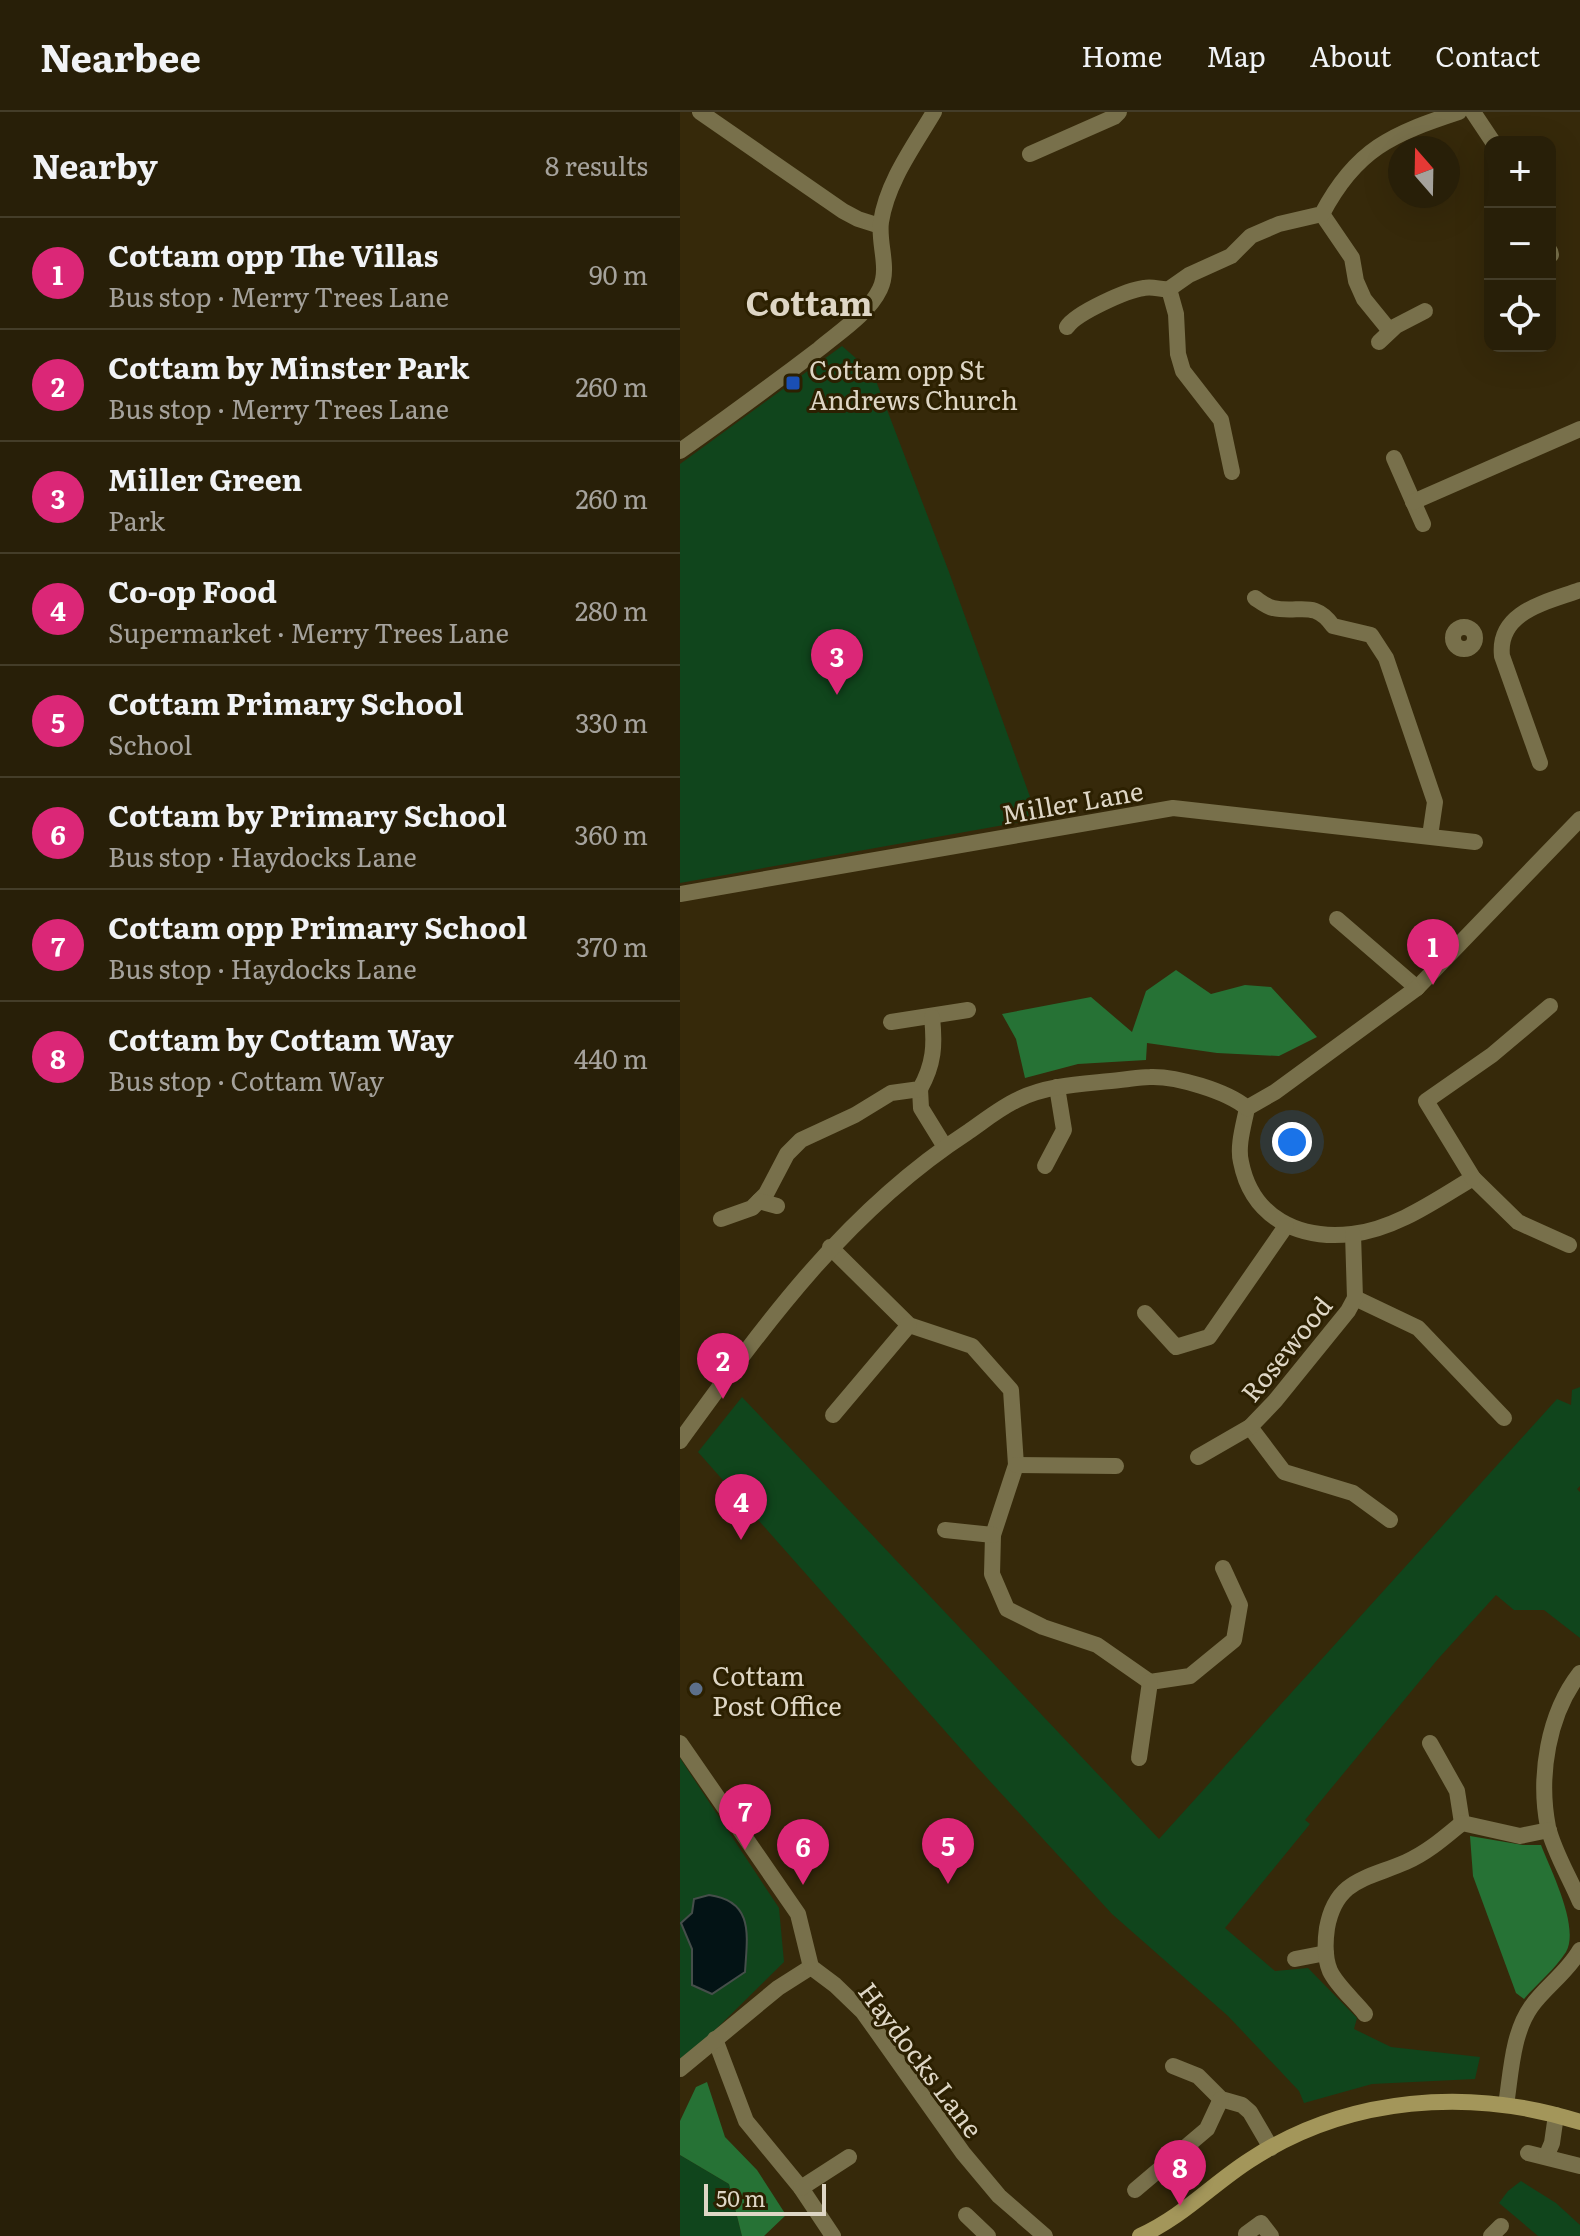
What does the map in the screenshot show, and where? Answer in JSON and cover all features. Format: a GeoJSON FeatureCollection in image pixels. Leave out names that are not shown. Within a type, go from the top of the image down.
{"type":"FeatureCollection","features":[{"type":"Feature","properties":{"kind":"main road"},"geometry":{"type":"LineString","coordinates":[[1140,2236],[1182,2214],[1230,2174],[1271,2148],[1328,2122],[1396,2104],[1452,2101],[1506,2105],[1580,2122]]}},
{"type":"Feature","properties":{"kind":"main road"},"geometry":{"type":"LineString","coordinates":[[1169,2236],[1182,2214]]}},
{"type":"Feature","properties":{"kind":"street"},"geometry":{"type":"LineString","coordinates":[[700,112],[843,211],[880,226]]}},
{"type":"Feature","properties":{"kind":"street"},"geometry":{"type":"LineString","coordinates":[[680,451],[766,391],[865,309],[880,290],[884,273],[880,226],[885,203],[934,112]]}},
{"type":"Feature","properties":{"kind":"street"},"geometry":{"type":"LineString","coordinates":[[1030,154],[1119,112]]}},
{"type":"Feature","properties":{"kind":"street"},"geometry":{"type":"LineString","coordinates":[[1067,327],[1082,312],[1135,290],[1148,287],[1169,289],[1189,275],[1231,256],[1251,236],[1279,224],[1322,214],[1335,189],[1351,169],[1375,148],[1414,126],[1459,112]]}},
{"type":"Feature","properties":{"kind":"street"},"geometry":{"type":"LineString","coordinates":[[1473,112],[1489,136]]}},
{"type":"Feature","properties":{"kind":"street"},"geometry":{"type":"LineString","coordinates":[[1322,214],[1352,258],[1356,281],[1385,336],[1425,311]]}},
{"type":"Feature","properties":{"kind":"street"},"geometry":{"type":"LineString","coordinates":[[1169,289],[1176,314],[1178,354],[1183,371],[1221,420],[1232,472]]}},
{"type":"Feature","properties":{"kind":"street"},"geometry":{"type":"LineString","coordinates":[[1413,502],[1580,429]]}},
{"type":"Feature","properties":{"kind":"street"},"geometry":{"type":"LineString","coordinates":[[1394,458],[1423,524]]}},
{"type":"Feature","properties":{"kind":"street"},"geometry":{"type":"LineString","coordinates":[[1540,763],[1501,646],[1505,630],[1520,613],[1580,590]]}},
{"type":"Feature","properties":{"kind":"street"},"geometry":{"type":"LineString","coordinates":[[1255,598],[1271,608],[1312,609],[1325,615],[1333,626],[1371,635],[1386,658],[1435,802],[1430,836]]}},
{"type":"Feature","properties":{"kind":"street"},"geometry":{"type":"LineString","coordinates":[[1474,641],[1501,646]]}},
{"type":"Feature","properties":{"kind":"street","name":"Miller Lane"},"geometry":{"type":"LineString","coordinates":[[680,894],[1173,808],[1475,842]]}},
{"type":"Feature","properties":{"kind":"street"},"geometry":{"type":"LineString","coordinates":[[1247,1108],[1275,1092],[1417,988],[1580,819]]}},
{"type":"Feature","properties":{"kind":"street"},"geometry":{"type":"LineString","coordinates":[[1337,919],[1417,988]]}},
{"type":"Feature","properties":{"kind":"street"},"geometry":{"type":"LineString","coordinates":[[1550,1006],[1492,1055],[1426,1101],[1473,1178],[1518,1222],[1569,1245]]}},
{"type":"Feature","properties":{"kind":"street"},"geometry":{"type":"LineString","coordinates":[[891,1022],[968,1010]]}},
{"type":"Feature","properties":{"kind":"street"},"geometry":{"type":"LineString","coordinates":[[932,1017],[935,1048],[930,1071],[920,1089],[921,1108],[945,1147]]}},
{"type":"Feature","properties":{"kind":"street"},"geometry":{"type":"LineString","coordinates":[[680,1441],[735,1365],[830,1247],[884,1195],[945,1147],[1018,1099],[1057,1087],[1153,1076],[1236,1098],[1247,1108]]}},
{"type":"Feature","properties":{"kind":"street"},"geometry":{"type":"LineString","coordinates":[[1045,1166],[1064,1130],[1057,1087]]}},
{"type":"Feature","properties":{"kind":"street"},"geometry":{"type":"LineString","coordinates":[[721,1219],[752,1208],[766,1194],[787,1154],[801,1140],[855,1115],[891,1093],[920,1089]]}},
{"type":"Feature","properties":{"kind":"street"},"geometry":{"type":"LineString","coordinates":[[1247,1108],[1240,1161],[1251,1191],[1264,1211],[1286,1226],[1314,1234],[1353,1234],[1408,1217],[1473,1178]]}},
{"type":"Feature","properties":{"kind":"street"},"geometry":{"type":"LineString","coordinates":[[759,1201],[777,1206]]}},
{"type":"Feature","properties":{"kind":"street"},"geometry":{"type":"LineString","coordinates":[[1145,1313],[1176,1347],[1209,1337],[1286,1226]]}},
{"type":"Feature","properties":{"kind":"street","name":"Rosewood"},"geometry":{"type":"LineString","coordinates":[[1198,1457],[1250,1427],[1348,1311],[1355,1298],[1353,1234]]}},
{"type":"Feature","properties":{"kind":"street"},"geometry":{"type":"LineString","coordinates":[[830,1247],[909,1325],[972,1346],[1011,1390],[1016,1465],[993,1535],[992,1574],[1007,1609],[1043,1627],[1097,1645],[1150,1682],[1190,1676],[1234,1640],[1240,1605],[1223,1568]]}},
{"type":"Feature","properties":{"kind":"street","name":"Rosewood"},"geometry":{"type":"LineString","coordinates":[[1355,1298],[1418,1328],[1504,1418]]}},
{"type":"Feature","properties":{"kind":"street"},"geometry":{"type":"LineString","coordinates":[[833,1415],[909,1325]]}},
{"type":"Feature","properties":{"kind":"street","name":"Rosewood"},"geometry":{"type":"LineString","coordinates":[[1250,1427],[1284,1472],[1353,1493],[1390,1520]]}},
{"type":"Feature","properties":{"kind":"street"},"geometry":{"type":"LineString","coordinates":[[1016,1465],[1116,1466]]}},
{"type":"Feature","properties":{"kind":"street"},"geometry":{"type":"LineString","coordinates":[[945,1530],[993,1535]]}},
{"type":"Feature","properties":{"kind":"street"},"geometry":{"type":"LineString","coordinates":[[1580,1673],[1558,1710],[1550,1739],[1544,1798],[1549,1830],[1580,1902]]}},
{"type":"Feature","properties":{"kind":"street"},"geometry":{"type":"LineString","coordinates":[[1139,1758],[1150,1682]]}},
{"type":"Feature","properties":{"kind":"street"},"geometry":{"type":"LineString","coordinates":[[680,1743],[798,1914],[811,1967],[778,1988],[680,2069]]}},
{"type":"Feature","properties":{"kind":"street"},"geometry":{"type":"LineString","coordinates":[[1430,1743],[1457,1791],[1462,1823]]}},
{"type":"Feature","properties":{"kind":"street"},"geometry":{"type":"LineString","coordinates":[[1462,1823],[1520,1836],[1549,1830]]}},
{"type":"Feature","properties":{"kind":"street"},"geometry":{"type":"LineString","coordinates":[[1365,2014],[1331,1972],[1324,1945],[1330,1914],[1342,1892],[1362,1877],[1408,1861],[1462,1823]]}},
{"type":"Feature","properties":{"kind":"street"},"geometry":{"type":"LineString","coordinates":[[1506,2105],[1518,2038],[1530,2008],[1563,1975],[1580,1950]]}},
{"type":"Feature","properties":{"kind":"street"},"geometry":{"type":"LineString","coordinates":[[1295,1959],[1326,1953]]}},
{"type":"Feature","properties":{"kind":"street","name":"Haydocks Lane"},"geometry":{"type":"LineString","coordinates":[[811,1967],[863,2012],[963,2153],[999,2196],[1048,2235]]}},
{"type":"Feature","properties":{"kind":"street"},"geometry":{"type":"LineString","coordinates":[[715,2039],[746,2121],[801,2188],[833,2236]]}},
{"type":"Feature","properties":{"kind":"street"},"geometry":{"type":"LineString","coordinates":[[1173,2066],[1198,2076],[1221,2099],[1242,2105],[1250,2112],[1271,2148]]}},
{"type":"Feature","properties":{"kind":"street"},"geometry":{"type":"LineString","coordinates":[[1135,2190],[1207,2129],[1221,2099]]}},
{"type":"Feature","properties":{"kind":"street"},"geometry":{"type":"LineString","coordinates":[[1546,2157],[1552,2143],[1556,2115]]}},
{"type":"Feature","properties":{"kind":"street"},"geometry":{"type":"LineString","coordinates":[[1528,2153],[1580,2166]]}},
{"type":"Feature","properties":{"kind":"street"},"geometry":{"type":"LineString","coordinates":[[801,2188],[849,2157]]}},
{"type":"Feature","properties":{"kind":"street"},"geometry":{"type":"LineString","coordinates":[[966,2215],[988,2236]]}},
{"type":"Feature","properties":{"kind":"street"},"geometry":{"type":"LineString","coordinates":[[1246,2234],[1261,2223],[1271,2236]]}},
{"type":"Feature","properties":{"kind":"green space"},"geometry":{"type":"Polygon","coordinates":[[[842,346],[873,373],[1038,819],[680,883],[680,464],[842,346]]]}},
{"type":"Feature","properties":{"kind":"green space"},"geometry":{"type":"Polygon","coordinates":[[[1176,970],[1211,994],[1245,985],[1271,987],[1317,1037],[1279,1056],[1217,1053],[1147,1043],[1146,1060],[1078,1064],[1025,1078],[1016,1039],[1002,1014],[1091,997],[1132,1032],[1146,991],[1176,970]]]}},
{"type":"Feature","properties":{"kind":"green space"},"geometry":{"type":"Polygon","coordinates":[[[1580,1387],[1580,1486],[1577,1489],[1580,1492],[1580,1638],[1544,1610],[1514,1610],[1496,1595],[1438,1659],[1305,1820],[1310,1824],[1225,1928],[1275,1971],[1308,1968],[1357,2018],[1354,2029],[1391,2047],[1480,2057],[1475,2079],[1372,2084],[1304,2103],[1299,2091],[1228,2016],[1112,1914],[976,1766],[698,1452],[742,1397],[1159,1839],[1557,1399],[1571,1405],[1572,1390],[1580,1387]]]}},
{"type":"Feature","properties":{"kind":"green space"},"geometry":{"type":"Polygon","coordinates":[[[680,1758],[779,1908],[784,1962],[710,2035],[680,2059],[680,1758]],[[692,1913],[681,1924],[692,1949],[692,1985],[712,1994],[692,1913]]]}},
{"type":"Feature","properties":{"kind":"green space"},"geometry":{"type":"Polygon","coordinates":[[[1470,1836],[1541,1845],[1567,1914],[1569,1941],[1566,1952],[1524,1999],[1516,1993],[1473,1876],[1470,1836]]]}},
{"type":"Feature","properties":{"kind":"green space"},"geometry":{"type":"Polygon","coordinates":[[[707,2082],[725,2137],[757,2170],[786,2215],[764,2236],[742,2236],[729,2184],[680,2155],[680,2121],[696,2087],[707,2082]]]}},
{"type":"Feature","properties":{"kind":"green space"},"geometry":{"type":"Polygon","coordinates":[[[680,2155],[729,2184],[742,2236],[680,2236],[680,2155]]]}},
{"type":"Feature","properties":{"kind":"green space"},"geometry":{"type":"Polygon","coordinates":[[[1521,2181],[1556,2203],[1580,2225],[1580,2236],[1538,2236],[1499,2203],[1521,2181]]]}},
{"type":"Feature","properties":{"kind":"shaded area"},"geometry":{"type":"Polygon","coordinates":[[[709,1895],[734,1905],[741,1913],[747,1934],[745,1972],[712,1994],[692,1985],[692,1949],[681,1923],[692,1913],[694,1899],[709,1895]]]}},
{"type":"Feature","properties":{"kind":"place","name":"Cottam opp St Andrews Church"},"geometry":{"type":"Point","coordinates":[793,383]}},
{"type":"Feature","properties":{"kind":"place","name":"Miller Green"},"geometry":{"type":"Point","coordinates":[837,695]}},
{"type":"Feature","properties":{"kind":"place","name":"Cottam opp The Villas"},"geometry":{"type":"Point","coordinates":[1433,985]}},
{"type":"Feature","properties":{"kind":"place","name":"Cottam by Minster Park"},"geometry":{"type":"Point","coordinates":[723,1399]}},
{"type":"Feature","properties":{"kind":"place","name":"Co-op Food"},"geometry":{"type":"Point","coordinates":[741,1540]}},
{"type":"Feature","properties":{"kind":"place","name":"Cottam Post Office"},"geometry":{"type":"Point","coordinates":[696,1689]}},
{"type":"Feature","properties":{"kind":"place","name":"Cottam opp Primary School"},"geometry":{"type":"Point","coordinates":[745,1850]}},
{"type":"Feature","properties":{"kind":"place","name":"Cottam Primary School"},"geometry":{"type":"Point","coordinates":[948,1884]}},
{"type":"Feature","properties":{"kind":"place","name":"Cottam by Primary School"},"geometry":{"type":"Point","coordinates":[803,1885]}},
{"type":"Feature","properties":{"kind":"place","name":"Cottam by Cottam Way"},"geometry":{"type":"Point","coordinates":[1180,2206]}},
{"type":"Feature","properties":{"kind":"district","name":"Cottam"},"geometry":{"type":"Point","coordinates":[809,301]}}]}
